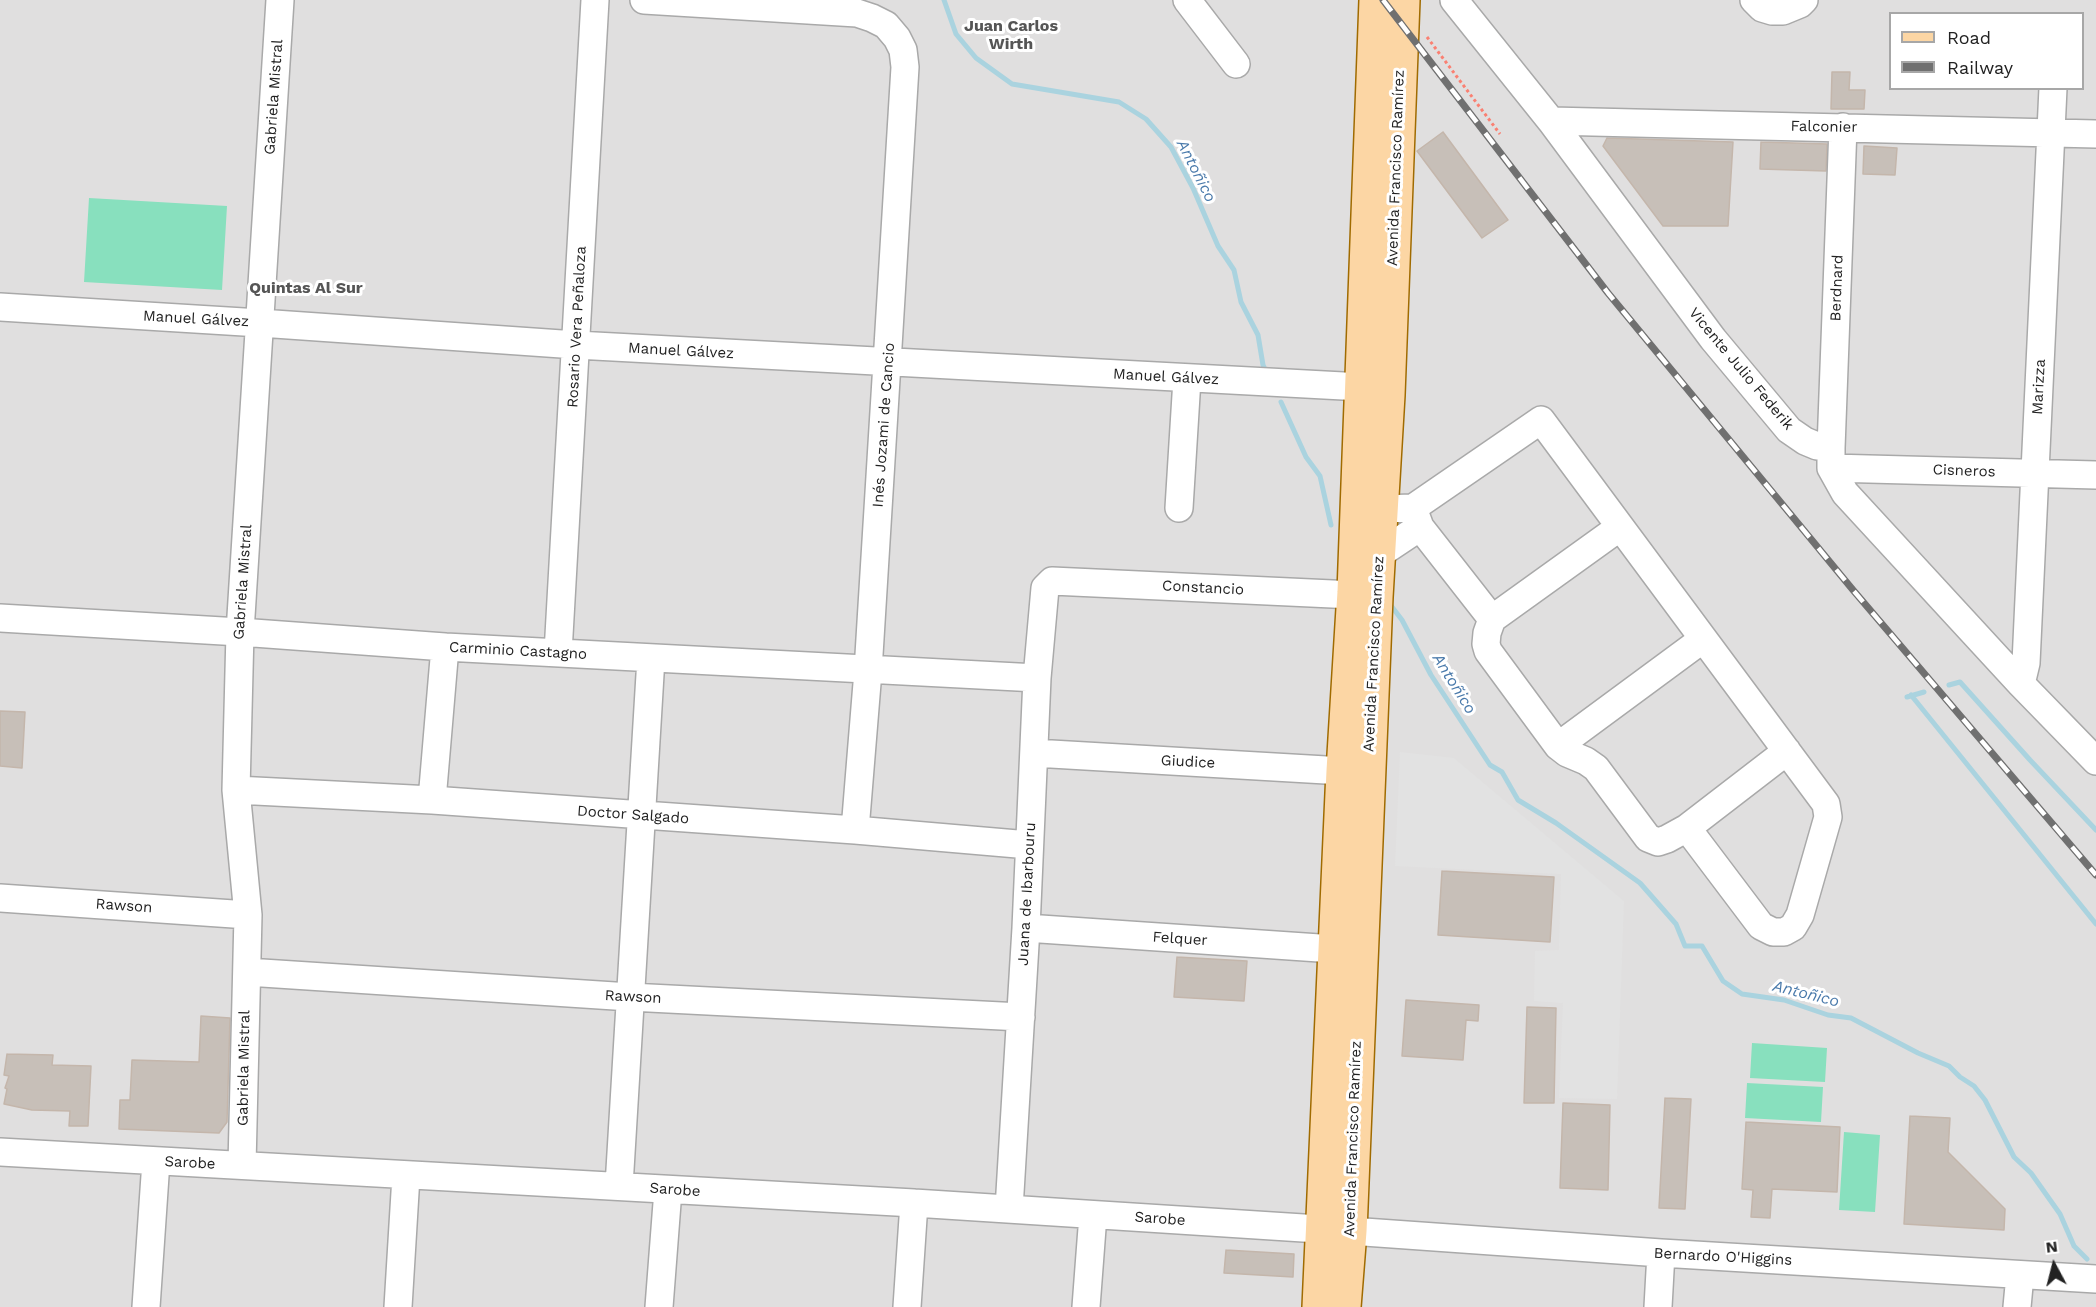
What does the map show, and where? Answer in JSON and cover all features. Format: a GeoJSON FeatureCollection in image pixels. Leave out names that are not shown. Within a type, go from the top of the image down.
{"type":"FeatureCollection","features":[{"type":"Feature","properties":{"kind":"main road","name":"Avenida Francisco Ramírez"},"geometry":{"type":"LineString","coordinates":[[1344,1307],[1336,1230],[1334,949],[1354,595],[1376,0]]}},
{"type":"Feature","properties":{"kind":"main road","name":"Avenida Francisco Ramírez"},"geometry":{"type":"LineString","coordinates":[[1319,1307],[1336,1230],[1388,395],[1402,0]]}},
{"type":"Feature","properties":{"kind":"street","name":"Gabriela Mistral"},"geometry":{"type":"LineString","coordinates":[[242,1165],[248,915],[236,790],[240,632],[280,0]]}},
{"type":"Feature","properties":{"kind":"street","name":"Rosario Vera Peñaloza"},"geometry":{"type":"LineString","coordinates":[[558,653],[595,0]]}},
{"type":"Feature","properties":{"kind":"street","name":"Inés Jozami de Cancio"},"geometry":{"type":"LineString","coordinates":[[644,0],[857,13],[886,25],[903,50],[905,67],[888,363],[855,830]]}},
{"type":"Feature","properties":{"kind":"street"},"geometry":{"type":"LineString","coordinates":[[1186,0],[1236,64]]}},
{"type":"Feature","properties":{"kind":"street","name":"Vicente Julio Federik"},"geometry":{"type":"LineString","coordinates":[[1454,0],[1551,121],[1713,339],[1789,430],[1831,458]]}},
{"type":"Feature","properties":{"kind":"street"},"geometry":{"type":"LineString","coordinates":[[1755,0],[1762,8],[1772,11],[1783,11],[1804,0]]}},
{"type":"Feature","properties":{"kind":"street","name":"Marizza"},"geometry":{"type":"LineString","coordinates":[[2021,684],[2026,663],[2053,90]]}},
{"type":"Feature","properties":{"kind":"street","name":"Falconier"},"geometry":{"type":"LineString","coordinates":[[1551,121],[2096,134]]}},
{"type":"Feature","properties":{"kind":"street","name":"Berdnard"},"geometry":{"type":"LineString","coordinates":[[1831,458],[1843,127]]}},
{"type":"Feature","properties":{"kind":"street","name":"Manuel Gálvez"},"geometry":{"type":"LineString","coordinates":[[0,308],[576,345],[1362,387]]}},
{"type":"Feature","properties":{"kind":"street"},"geometry":{"type":"LineString","coordinates":[[1179,508],[1187,378]]}},
{"type":"Feature","properties":{"kind":"street"},"geometry":{"type":"LineString","coordinates":[[1378,555],[1416,517],[1541,420],[1826,804],[1828,817],[1800,915],[1793,927],[1784,932],[1773,932],[1761,926],[1687,828]]}},
{"type":"Feature","properties":{"kind":"street"},"geometry":{"type":"LineString","coordinates":[[1831,458],[1845,493],[2021,684],[2096,761]]}},
{"type":"Feature","properties":{"kind":"street","name":"Cisneros"},"geometry":{"type":"LineString","coordinates":[[1831,458],[2034,473],[2096,475]]}},
{"type":"Feature","properties":{"kind":"street"},"geometry":{"type":"LineString","coordinates":[[1381,509],[1416,517],[1491,619]]}},
{"type":"Feature","properties":{"kind":"street"},"geometry":{"type":"LineString","coordinates":[[1620,527],[1491,619],[1486,633],[1488,651],[1558,746],[1596,768],[1648,838],[1658,842],[1667,840],[1687,828],[1787,752]]}},
{"type":"Feature","properties":{"kind":"street","name":"Constancio"},"geometry":{"type":"LineString","coordinates":[[1052,581],[1354,595]]}},
{"type":"Feature","properties":{"kind":"street","name":"Juana de Ibarbouru"},"geometry":{"type":"LineString","coordinates":[[1009,1209],[1026,928],[1037,678],[1045,588],[1052,581]]}},
{"type":"Feature","properties":{"kind":"street","name":"Carminio Castagno"},"geometry":{"type":"LineString","coordinates":[[0,618],[445,647],[868,671],[1037,678]]}},
{"type":"Feature","properties":{"kind":"street"},"geometry":{"type":"LineString","coordinates":[[1558,746],[1702,639]]}},
{"type":"Feature","properties":{"kind":"street"},"geometry":{"type":"LineString","coordinates":[[432,800],[445,647]]}},
{"type":"Feature","properties":{"kind":"street"},"geometry":{"type":"LineString","coordinates":[[619,1186],[651,658]]}},
{"type":"Feature","properties":{"kind":"street","name":"Giudice"},"geometry":{"type":"LineString","coordinates":[[1034,753],[1343,771]]}},
{"type":"Feature","properties":{"kind":"street","name":"Doctor Salgado"},"geometry":{"type":"LineString","coordinates":[[236,790],[432,800],[855,830],[1029,845]]}},
{"type":"Feature","properties":{"kind":"street","name":"Rawson"},"geometry":{"type":"LineString","coordinates":[[0,898],[248,915]]}},
{"type":"Feature","properties":{"kind":"street","name":"Felquer"},"geometry":{"type":"LineString","coordinates":[[1026,928],[1334,949]]}},
{"type":"Feature","properties":{"kind":"street","name":"Rawson"},"geometry":{"type":"LineString","coordinates":[[247,972],[630,997],[1021,1017]]}},
{"type":"Feature","properties":{"kind":"street","name":"Sarobe"},"geometry":{"type":"LineString","coordinates":[[0,1152],[914,1203],[1336,1230]]}},
{"type":"Feature","properties":{"kind":"street"},"geometry":{"type":"LineString","coordinates":[[146,1307],[156,1161]]}},
{"type":"Feature","properties":{"kind":"street"},"geometry":{"type":"LineString","coordinates":[[398,1307],[406,1176]]}},
{"type":"Feature","properties":{"kind":"street"},"geometry":{"type":"LineString","coordinates":[[659,1307],[668,1190]]}},
{"type":"Feature","properties":{"kind":"street"},"geometry":{"type":"LineString","coordinates":[[907,1307],[914,1203]]}},
{"type":"Feature","properties":{"kind":"street"},"geometry":{"type":"LineString","coordinates":[[1086,1307],[1093,1215]]}},
{"type":"Feature","properties":{"kind":"street","name":"Bernardo O'Higgins"},"geometry":{"type":"LineString","coordinates":[[1336,1230],[1661,1253],[2096,1279]]}},
{"type":"Feature","properties":{"kind":"street"},"geometry":{"type":"LineString","coordinates":[[1658,1307],[1661,1253]]}},
{"type":"Feature","properties":{"kind":"street"},"geometry":{"type":"LineString","coordinates":[[2017,1307],[2020,1275]]}},
{"type":"Feature","properties":{"kind":"path"},"geometry":{"type":"LineString","coordinates":[[1431,29],[1425,35],[1500,134]]}},
{"type":"Feature","properties":{"kind":"shaded area"},"geometry":{"type":"Polygon","coordinates":[[[0,0],[2096,0],[2096,1307],[0,1307],[0,0]]]}},
{"type":"Feature","properties":{"kind":"shaded area"},"geometry":{"type":"Polygon","coordinates":[[[1400,752],[1454,758],[1624,901],[1617,1099],[1559,1098],[1563,1003],[1534,1001],[1535,951],[1559,950],[1561,874],[1395,866],[1400,752]]]}},
{"type":"Feature","properties":{"kind":"green space"},"geometry":{"type":"Polygon","coordinates":[[[89,198],[227,206],[222,290],[84,282],[89,198]]]}},
{"type":"Feature","properties":{"kind":"green space"},"geometry":{"type":"Polygon","coordinates":[[[1752,1043],[1827,1048],[1825,1082],[1750,1078],[1752,1043]]]}},
{"type":"Feature","properties":{"kind":"green space"},"geometry":{"type":"Polygon","coordinates":[[[1747,1083],[1823,1087],[1821,1122],[1745,1118],[1747,1083]]]}},
{"type":"Feature","properties":{"kind":"green space"},"geometry":{"type":"Polygon","coordinates":[[[1844,1132],[1880,1135],[1875,1212],[1839,1210],[1844,1132]]]}},
{"type":"Feature","properties":{"kind":"building"},"geometry":{"type":"Polygon","coordinates":[[[1832,72],[1850,72],[1849,90],[1865,90],[1864,109],[1831,109],[1832,72]]]}},
{"type":"Feature","properties":{"kind":"building"},"geometry":{"type":"Polygon","coordinates":[[[1443,132],[1508,220],[1482,238],[1417,151],[1443,132]]]}},
{"type":"Feature","properties":{"kind":"building"},"geometry":{"type":"Polygon","coordinates":[[[1607,138],[1733,142],[1728,226],[1663,226],[1603,146],[1607,138]]]}},
{"type":"Feature","properties":{"kind":"building"},"geometry":{"type":"Polygon","coordinates":[[[1761,142],[1827,144],[1826,171],[1760,169],[1761,142]]]}},
{"type":"Feature","properties":{"kind":"building"},"geometry":{"type":"Polygon","coordinates":[[[1864,146],[1897,148],[1895,175],[1863,174],[1864,146]]]}},
{"type":"Feature","properties":{"kind":"building"},"geometry":{"type":"Polygon","coordinates":[[[0,711],[25,712],[22,768],[0,766],[0,711]]]}},
{"type":"Feature","properties":{"kind":"building"},"geometry":{"type":"Polygon","coordinates":[[[1442,871],[1554,877],[1550,942],[1438,935],[1442,871]]]}},
{"type":"Feature","properties":{"kind":"building"},"geometry":{"type":"Polygon","coordinates":[[[1177,957],[1247,961],[1244,1001],[1174,997],[1177,957]]]}},
{"type":"Feature","properties":{"kind":"building"},"geometry":{"type":"Polygon","coordinates":[[[1406,1000],[1479,1005],[1478,1021],[1466,1020],[1463,1060],[1402,1056],[1406,1000]]]}},
{"type":"Feature","properties":{"kind":"building"},"geometry":{"type":"Polygon","coordinates":[[[1527,1007],[1556,1008],[1554,1103],[1524,1103],[1527,1007]]]}},
{"type":"Feature","properties":{"kind":"building"},"geometry":{"type":"Polygon","coordinates":[[[201,1016],[230,1018],[227,1122],[219,1133],[119,1129],[120,1100],[130,1100],[132,1060],[199,1062],[201,1016]]]}},
{"type":"Feature","properties":{"kind":"building"},"geometry":{"type":"Polygon","coordinates":[[[7,1054],[53,1055],[52,1065],[91,1066],[88,1126],[69,1126],[70,1111],[32,1110],[4,1104],[7,1089],[5,1088],[9,1076],[4,1075],[7,1054]]]}},
{"type":"Feature","properties":{"kind":"building"},"geometry":{"type":"Polygon","coordinates":[[[1665,1098],[1691,1099],[1685,1209],[1659,1208],[1665,1098]]]}},
{"type":"Feature","properties":{"kind":"building"},"geometry":{"type":"Polygon","coordinates":[[[1563,1103],[1610,1105],[1608,1190],[1560,1188],[1563,1103]]]}},
{"type":"Feature","properties":{"kind":"building"},"geometry":{"type":"Polygon","coordinates":[[[1910,1116],[1950,1118],[1948,1152],[2005,1209],[2004,1230],[1904,1224],[1910,1116]]]}},
{"type":"Feature","properties":{"kind":"building"},"geometry":{"type":"Polygon","coordinates":[[[1746,1122],[1840,1127],[1837,1192],[1772,1189],[1770,1218],[1751,1217],[1753,1190],[1742,1189],[1746,1122]]]}},
{"type":"Feature","properties":{"kind":"building"},"geometry":{"type":"Polygon","coordinates":[[[1226,1250],[1294,1254],[1293,1277],[1224,1273],[1226,1250]]]}},
{"type":"Feature","properties":{"kind":"waterway","name":"Antoñico"},"geometry":{"type":"LineString","coordinates":[[944,0],[956,34],[976,58],[1012,84],[1119,102],[1146,119],[1171,147],[1193,188],[1218,246],[1234,270],[1241,302],[1258,335],[1263,365],[1267,373]]}},
{"type":"Feature","properties":{"kind":"waterway","name":"Antoñico"},"geometry":{"type":"LineString","coordinates":[[1281,402],[1306,457],[1320,476],[1331,525]]}},
{"type":"Feature","properties":{"kind":"waterway","name":"Antoñico"},"geometry":{"type":"LineString","coordinates":[[1389,603],[1402,620],[1431,675],[1490,765],[1502,772],[1518,800],[1556,823],[1640,883],[1676,924],[1685,946],[1702,946],[1723,981],[1742,994],[1784,1000],[1828,1015],[1851,1018],[1918,1053],[1949,1066],[1974,1086],[1985,1100],[2014,1157],[2031,1173],[2060,1214],[2074,1246],[2087,1259]]}},
{"type":"Feature","properties":{"kind":"waterway"},"geometry":{"type":"LineString","coordinates":[[1949,685],[1960,682],[2096,830]]}},
{"type":"Feature","properties":{"kind":"waterway"},"geometry":{"type":"LineString","coordinates":[[1907,697],[1924,692]]}},
{"type":"Feature","properties":{"kind":"waterway"},"geometry":{"type":"LineString","coordinates":[[1911,695],[2096,924]]}},
{"type":"Feature","properties":{"kind":"railway"},"geometry":{"type":"LineString","coordinates":[[1383,0],[1608,293],[1853,590],[2096,875]]}},
{"type":"Feature","properties":{"kind":"district","name":"Juan Carlos Wirth"},"geometry":{"type":"Point","coordinates":[1011,35]}},
{"type":"Feature","properties":{"kind":"district","name":"Quintas Al Sur"},"geometry":{"type":"Point","coordinates":[306,288]}}]}
